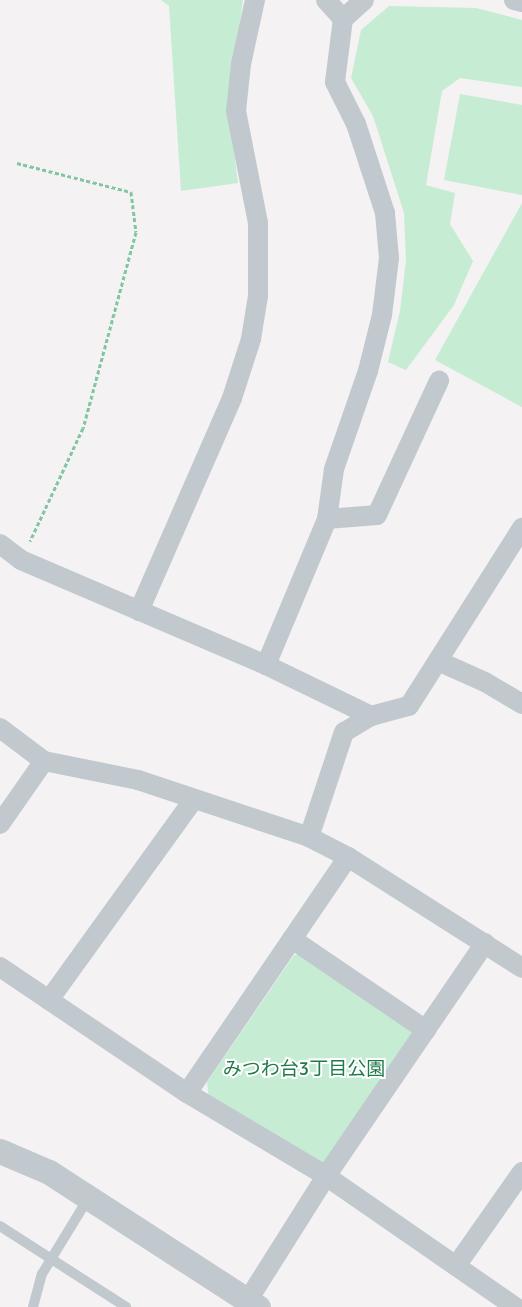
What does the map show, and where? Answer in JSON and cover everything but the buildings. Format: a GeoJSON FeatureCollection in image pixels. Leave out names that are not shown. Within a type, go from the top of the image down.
{"type":"FeatureCollection","features":[{"type":"Feature","properties":{"kind":"street"},"geometry":{"type":"LineString","coordinates":[[139,611],[232,398],[251,338],[258,296],[258,223],[236,111],[241,64],[255,0]]}},
{"type":"Feature","properties":{"kind":"street"},"geometry":{"type":"LineString","coordinates":[[326,0],[344,19]]}},
{"type":"Feature","properties":{"kind":"street"},"geometry":{"type":"LineString","coordinates":[[266,665],[327,519],[334,469],[368,371],[382,315],[389,258],[385,213],[374,171],[356,124],[335,82],[344,19],[364,0]]}},
{"type":"Feature","properties":{"kind":"street"},"geometry":{"type":"LineString","coordinates":[[514,0],[522,2]]}},
{"type":"Feature","properties":{"kind":"street"},"geometry":{"type":"LineString","coordinates":[[327,519],[377,515],[439,381]]}},
{"type":"Feature","properties":{"kind":"street"},"geometry":{"type":"LineString","coordinates":[[309,837],[344,732],[371,716],[409,706],[522,528]]}},
{"type":"Feature","properties":{"kind":"street"},"geometry":{"type":"LineString","coordinates":[[0,544],[21,560],[266,665],[371,716]]}},
{"type":"Feature","properties":{"kind":"street"},"geometry":{"type":"LineString","coordinates":[[438,661],[485,682],[522,704]]}},
{"type":"Feature","properties":{"kind":"street"},"geometry":{"type":"LineString","coordinates":[[0,728],[44,761],[138,780],[193,800],[309,837],[348,857],[522,968]]}},
{"type":"Feature","properties":{"kind":"street"},"geometry":{"type":"LineString","coordinates":[[0,824],[44,761]]}},
{"type":"Feature","properties":{"kind":"street"},"geometry":{"type":"LineString","coordinates":[[49,1000],[193,800]]}},
{"type":"Feature","properties":{"kind":"street"},"geometry":{"type":"LineString","coordinates":[[188,1093],[348,857]]}},
{"type":"Feature","properties":{"kind":"street"},"geometry":{"type":"LineString","coordinates":[[292,940],[426,1030]]}},
{"type":"Feature","properties":{"kind":"street"},"geometry":{"type":"LineString","coordinates":[[0,1151],[49,1172],[89,1196],[253,1303],[326,1176],[484,943]]}},
{"type":"Feature","properties":{"kind":"street"},"geometry":{"type":"LineString","coordinates":[[0,967],[188,1093],[326,1176],[515,1307]]}},
{"type":"Feature","properties":{"kind":"street"},"geometry":{"type":"LineString","coordinates":[[456,1266],[522,1172]]}},
{"type":"Feature","properties":{"kind":"lane"},"geometry":{"type":"LineString","coordinates":[[33,1307],[42,1274],[89,1196]]}},
{"type":"Feature","properties":{"kind":"lane"},"geometry":{"type":"LineString","coordinates":[[0,1226],[126,1307]]}},
{"type":"Feature","properties":{"kind":"path"},"geometry":{"type":"LineString","coordinates":[[17,163],[131,192],[136,232],[83,428],[21,560]]}},
{"type":"Feature","properties":{"kind":"green space"},"geometry":{"type":"Polygon","coordinates":[[[161,0],[243,0],[228,107],[238,183],[181,191],[169,6],[161,0]]]}},
{"type":"Feature","properties":{"kind":"green space"},"geometry":{"type":"Polygon","coordinates":[[[389,6],[476,8],[522,20],[522,87],[460,78],[442,91],[426,185],[455,193],[450,224],[473,261],[454,305],[406,370],[388,362],[400,311],[406,260],[404,213],[373,116],[351,78],[361,30],[389,6]]]}},
{"type":"Feature","properties":{"kind":"green space"},"geometry":{"type":"Polygon","coordinates":[[[460,94],[522,105],[522,195],[444,180],[460,94]]]}},
{"type":"Feature","properties":{"kind":"green space"},"geometry":{"type":"Polygon","coordinates":[[[522,203],[522,407],[435,360],[522,203]]]}},
{"type":"Feature","properties":{"kind":"green space","name":"みつわ台3丁目公園"},"geometry":{"type":"Polygon","coordinates":[[[306,954],[411,1026],[414,1037],[328,1168],[209,1100],[207,1082],[294,955],[306,954]]]}}]}
